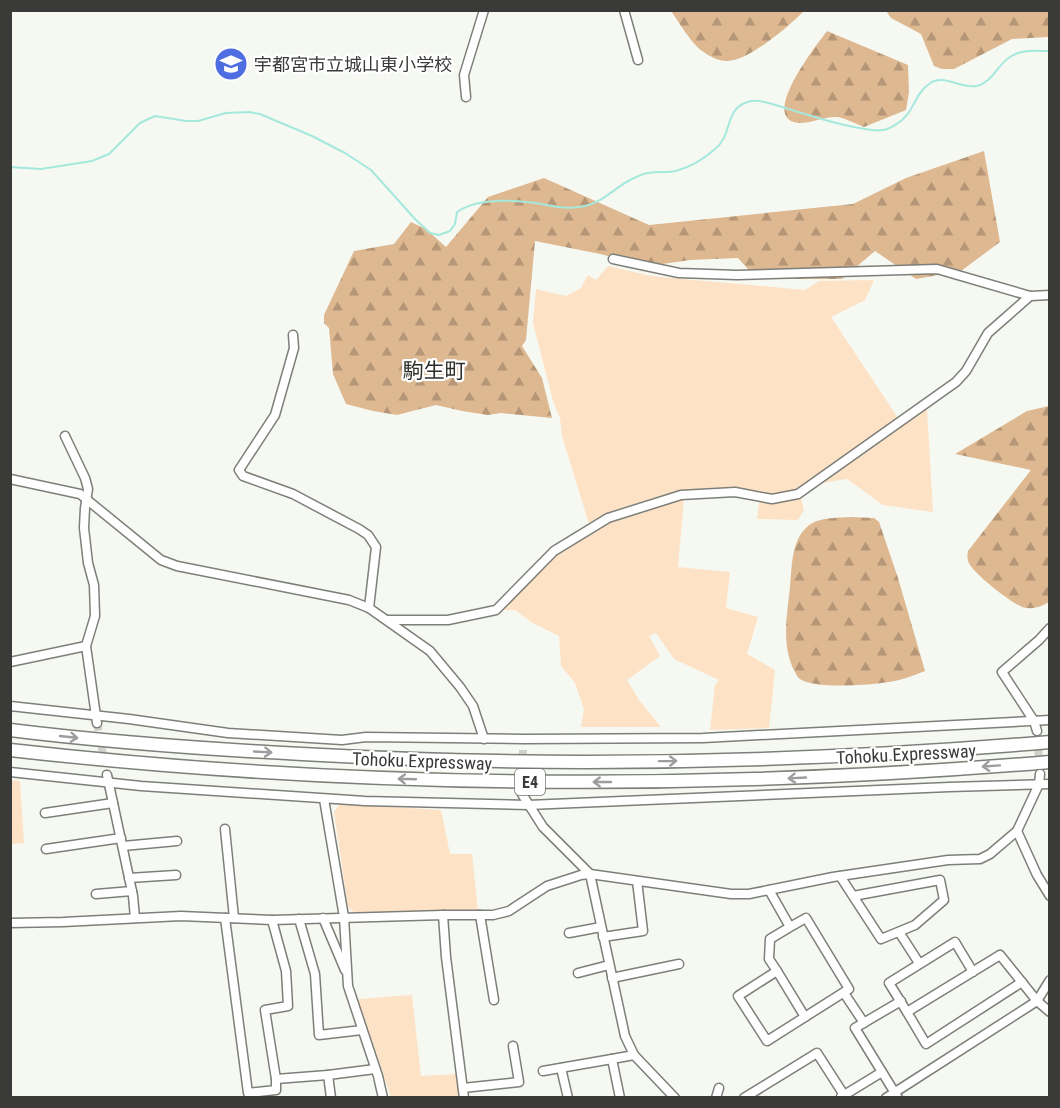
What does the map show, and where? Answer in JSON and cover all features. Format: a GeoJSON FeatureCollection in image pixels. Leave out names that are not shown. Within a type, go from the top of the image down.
{"type":"FeatureCollection","features":[{"type":"Feature","properties":{"kind":"highway","name":"Tohoku Expressway"},"geometry":{"type":"LineString","coordinates":[[10,730],[115,742],[245,751],[371,758],[513,762],[767,759],[1050,742]]}},
{"type":"Feature","properties":{"kind":"highway","name":"Tohoku Expressway"},"geometry":{"type":"LineString","coordinates":[[10,750],[258,772],[514,782],[768,779],[882,774],[1050,762]]}},
{"type":"Feature","properties":{"kind":"street"},"geometry":{"type":"LineString","coordinates":[[466,97],[464,75],[484,10]]}},
{"type":"Feature","properties":{"kind":"street"},"geometry":{"type":"LineString","coordinates":[[624,10],[638,60]]}},
{"type":"Feature","properties":{"kind":"street"},"geometry":{"type":"LineString","coordinates":[[613,259],[679,273],[737,275],[937,269],[1030,296],[1050,295]]}},
{"type":"Feature","properties":{"kind":"street"},"geometry":{"type":"LineString","coordinates":[[388,620],[448,620],[496,610],[554,551],[608,518],[681,495],[735,492],[772,499],[798,494],[956,382],[966,371],[988,333],[1030,296]]}},
{"type":"Feature","properties":{"kind":"street"},"geometry":{"type":"LineString","coordinates":[[293,335],[294,348],[275,415],[239,470],[243,476],[293,494],[368,536],[376,547],[369,608]]}},
{"type":"Feature","properties":{"kind":"street"},"geometry":{"type":"LineString","coordinates":[[65,436],[88,489],[84,528],[88,563],[94,585],[95,616],[86,646],[97,719]]}},
{"type":"Feature","properties":{"kind":"street"},"geometry":{"type":"LineString","coordinates":[[10,479],[80,494],[161,560],[177,567],[349,600],[369,608],[430,651],[473,706],[484,738]]}},
{"type":"Feature","properties":{"kind":"street"},"geometry":{"type":"LineString","coordinates":[[1037,730],[1034,721],[1002,672],[1050,628]]}},
{"type":"Feature","properties":{"kind":"street"},"geometry":{"type":"LineString","coordinates":[[10,662],[86,646]]}},
{"type":"Feature","properties":{"kind":"street"},"geometry":{"type":"LineString","coordinates":[[10,706],[97,719],[342,740],[366,737],[703,738],[1050,720]]}},
{"type":"Feature","properties":{"kind":"street"},"geometry":{"type":"LineString","coordinates":[[523,739],[523,749]]}},
{"type":"Feature","properties":{"kind":"street"},"geometry":{"type":"LineString","coordinates":[[10,772],[107,779],[141,786],[324,799],[528,805],[1050,784]]}},
{"type":"Feature","properties":{"kind":"street"},"geometry":{"type":"LineString","coordinates":[[10,923],[181,916],[272,920],[493,915],[508,911],[547,886],[590,874],[731,894],[749,894],[840,876],[948,860],[980,859],[990,854],[1017,831],[1039,784],[1040,774]]}},
{"type":"Feature","properties":{"kind":"street"},"geometry":{"type":"LineString","coordinates":[[107,779],[132,891],[135,918]]}},
{"type":"Feature","properties":{"kind":"street"},"geometry":{"type":"LineString","coordinates":[[522,794],[543,827],[590,874],[625,1036],[634,1055],[675,1098]]}},
{"type":"Feature","properties":{"kind":"street"},"geometry":{"type":"LineString","coordinates":[[324,799],[344,917],[348,986],[383,1098]]}},
{"type":"Feature","properties":{"kind":"street"},"geometry":{"type":"LineString","coordinates":[[45,813],[113,803]]}},
{"type":"Feature","properties":{"kind":"street"},"geometry":{"type":"LineString","coordinates":[[225,830],[230,918],[248,1093],[276,1090],[265,1010],[288,1006],[286,971],[272,920]]}},
{"type":"Feature","properties":{"kind":"street"},"geometry":{"type":"LineString","coordinates":[[1017,831],[1037,875],[1050,896]]}},
{"type":"Feature","properties":{"kind":"street"},"geometry":{"type":"LineString","coordinates":[[46,849],[122,842],[177,841]]}},
{"type":"Feature","properties":{"kind":"street"},"geometry":{"type":"LineString","coordinates":[[129,878],[176,875]]}},
{"type":"Feature","properties":{"kind":"street"},"geometry":{"type":"LineString","coordinates":[[840,876],[853,896],[881,939],[915,925],[944,900],[940,879],[853,896]]}},
{"type":"Feature","properties":{"kind":"street"},"geometry":{"type":"LineString","coordinates":[[603,937],[643,931],[637,881]]}},
{"type":"Feature","properties":{"kind":"street"},"geometry":{"type":"LineString","coordinates":[[769,890],[790,927]]}},
{"type":"Feature","properties":{"kind":"street"},"geometry":{"type":"LineString","coordinates":[[96,894],[132,891]]}},
{"type":"Feature","properties":{"kind":"street"},"geometry":{"type":"LineString","coordinates":[[443,915],[446,957],[464,1093],[519,1082],[513,1046]]}},
{"type":"Feature","properties":{"kind":"street"},"geometry":{"type":"LineString","coordinates":[[480,915],[494,1000]]}},
{"type":"Feature","properties":{"kind":"street"},"geometry":{"type":"LineString","coordinates":[[323,918],[348,976]]}},
{"type":"Feature","properties":{"kind":"street"},"geometry":{"type":"LineString","coordinates":[[777,971],[738,996],[767,1041],[844,993],[849,989],[806,918],[770,939],[770,959],[805,1017]]}},
{"type":"Feature","properties":{"kind":"street"},"geometry":{"type":"LineString","coordinates":[[298,919],[315,974],[319,1035],[362,1029]]}},
{"type":"Feature","properties":{"kind":"street"},"geometry":{"type":"LineString","coordinates":[[569,933],[601,927]]}},
{"type":"Feature","properties":{"kind":"street"},"geometry":{"type":"LineString","coordinates":[[899,932],[919,963]]}},
{"type":"Feature","properties":{"kind":"street"},"geometry":{"type":"LineString","coordinates":[[973,972],[956,942],[889,983],[926,1044],[1022,982]]}},
{"type":"Feature","properties":{"kind":"street"},"geometry":{"type":"LineString","coordinates":[[907,1012],[1000,956],[1037,1001],[1050,1012]]}},
{"type":"Feature","properties":{"kind":"street"},"geometry":{"type":"LineString","coordinates":[[612,978],[679,964]]}},
{"type":"Feature","properties":{"kind":"street"},"geometry":{"type":"LineString","coordinates":[[578,973],[609,965]]}},
{"type":"Feature","properties":{"kind":"street"},"geometry":{"type":"LineString","coordinates":[[886,1098],[896,1095],[1037,1001],[1050,980]]}},
{"type":"Feature","properties":{"kind":"street"},"geometry":{"type":"LineString","coordinates":[[844,993],[864,1023]]}},
{"type":"Feature","properties":{"kind":"street"},"geometry":{"type":"LineString","coordinates":[[896,1095],[855,1028],[901,1002]]}},
{"type":"Feature","properties":{"kind":"street"},"geometry":{"type":"LineString","coordinates":[[744,1098],[817,1053],[842,1096],[882,1072]]}},
{"type":"Feature","properties":{"kind":"street"},"geometry":{"type":"LineString","coordinates":[[543,1071],[634,1055]]}},
{"type":"Feature","properties":{"kind":"street"},"geometry":{"type":"LineString","coordinates":[[612,1059],[620,1098]]}},
{"type":"Feature","properties":{"kind":"street"},"geometry":{"type":"LineString","coordinates":[[561,1068],[568,1098]]}},
{"type":"Feature","properties":{"kind":"street"},"geometry":{"type":"LineString","coordinates":[[276,1079],[375,1069]]}},
{"type":"Feature","properties":{"kind":"street"},"geometry":{"type":"LineString","coordinates":[[328,1075],[331,1098]]}},
{"type":"Feature","properties":{"kind":"street"},"geometry":{"type":"LineString","coordinates":[[716,1098],[719,1088]]}},
{"type":"Feature","properties":{"kind":"shaded area"},"geometry":{"type":"Polygon","coordinates":[[[608,266],[651,276],[805,290],[819,281],[874,280],[865,300],[831,317],[902,424],[927,409],[933,512],[883,505],[847,479],[798,487],[804,510],[798,520],[757,519],[760,496],[677,493],[627,506],[589,524],[562,436],[560,418],[553,401],[533,323],[536,289],[566,296],[581,288],[588,275],[596,280],[608,266]]]}},
{"type":"Feature","properties":{"kind":"shaded area"},"geometry":{"type":"Polygon","coordinates":[[[684,498],[678,567],[730,572],[726,608],[758,617],[747,654],[775,670],[769,728],[710,730],[715,685],[719,680],[674,659],[656,633],[649,636],[660,656],[627,680],[639,700],[661,727],[581,727],[584,709],[575,683],[561,666],[559,636],[531,622],[515,610],[501,610],[562,546],[598,526],[684,498]]]}},
{"type":"Feature","properties":{"kind":"shaded area"},"geometry":{"type":"Polygon","coordinates":[[[10,780],[20,781],[24,843],[11,844],[10,780]]]}},
{"type":"Feature","properties":{"kind":"shaded area"},"geometry":{"type":"Polygon","coordinates":[[[340,804],[441,810],[450,854],[472,854],[478,911],[354,912],[348,907],[334,812],[340,804]]]}},
{"type":"Feature","properties":{"kind":"shaded area"},"geometry":{"type":"Polygon","coordinates":[[[412,995],[421,1076],[458,1074],[461,1097],[391,1097],[358,999],[412,995]]]}},
{"type":"Feature","properties":{"kind":"green space"},"geometry":{"type":"Polygon","coordinates":[[[671,11],[804,11],[757,49],[727,61],[714,58],[698,48],[671,11]]]}},
{"type":"Feature","properties":{"kind":"green space"},"geometry":{"type":"Polygon","coordinates":[[[886,11],[1049,11],[1049,37],[1012,39],[954,69],[942,69],[934,66],[921,34],[891,18],[886,11]]]}},
{"type":"Feature","properties":{"kind":"green space"},"geometry":{"type":"Polygon","coordinates":[[[827,31],[908,65],[909,92],[906,110],[864,127],[837,117],[800,123],[788,119],[784,109],[787,96],[803,65],[827,31]]]}},
{"type":"Feature","properties":{"kind":"green space"},"geometry":{"type":"Polygon","coordinates":[[[984,151],[1000,242],[961,271],[916,279],[875,251],[842,279],[757,279],[738,258],[690,260],[649,266],[535,241],[526,340],[522,346],[542,378],[552,418],[501,413],[488,415],[436,405],[397,415],[373,411],[346,404],[333,374],[329,328],[324,323],[324,315],[354,251],[394,244],[411,222],[426,229],[446,247],[488,197],[544,178],[649,225],[853,204],[906,178],[984,151]]]}},
{"type":"Feature","properties":{"kind":"green space"},"geometry":{"type":"Polygon","coordinates":[[[1049,406],[1049,602],[1026,608],[1010,600],[986,582],[970,565],[967,556],[968,551],[1031,470],[955,454],[1027,411],[1049,406]]]}},
{"type":"Feature","properties":{"kind":"green space"},"geometry":{"type":"Polygon","coordinates":[[[851,517],[874,518],[879,522],[925,671],[890,682],[848,685],[808,682],[799,678],[795,673],[788,652],[786,630],[795,547],[802,533],[816,521],[851,517]]]}},
{"type":"Feature","properties":{"kind":"waterway"},"geometry":{"type":"LineString","coordinates":[[10,167],[41,169],[92,161],[109,154],[140,123],[155,116],[198,121],[226,113],[249,112],[260,114],[312,136],[345,153],[371,170],[430,233],[439,235],[450,231],[455,224],[457,212],[475,204],[506,201],[578,207],[598,201],[642,174],[673,172],[686,167],[702,159],[721,143],[736,109],[751,101],[766,102],[844,125],[884,130],[902,121],[924,88],[934,81],[977,86],[987,81],[1006,60],[1015,54],[1050,51]]}},
{"type":"Feature","properties":{"kind":"tunnel"},"geometry":{"type":"LineString","coordinates":[[97,723],[107,775]]}},
{"type":"Feature","properties":{"kind":"tunnel"},"geometry":{"type":"LineString","coordinates":[[1037,738],[1040,767]]}},
{"type":"Feature","properties":{"kind":"tunnel"},"geometry":{"type":"LineString","coordinates":[[522,794],[523,749]]}},
{"type":"Feature","properties":{"kind":"place","name":"宇都宮市立城山東小学校"},"geometry":{"type":"Point","coordinates":[231,64]}},
{"type":"Feature","properties":{"kind":"district","name":"駒生町"},"geometry":{"type":"Point","coordinates":[434,371]}}]}
